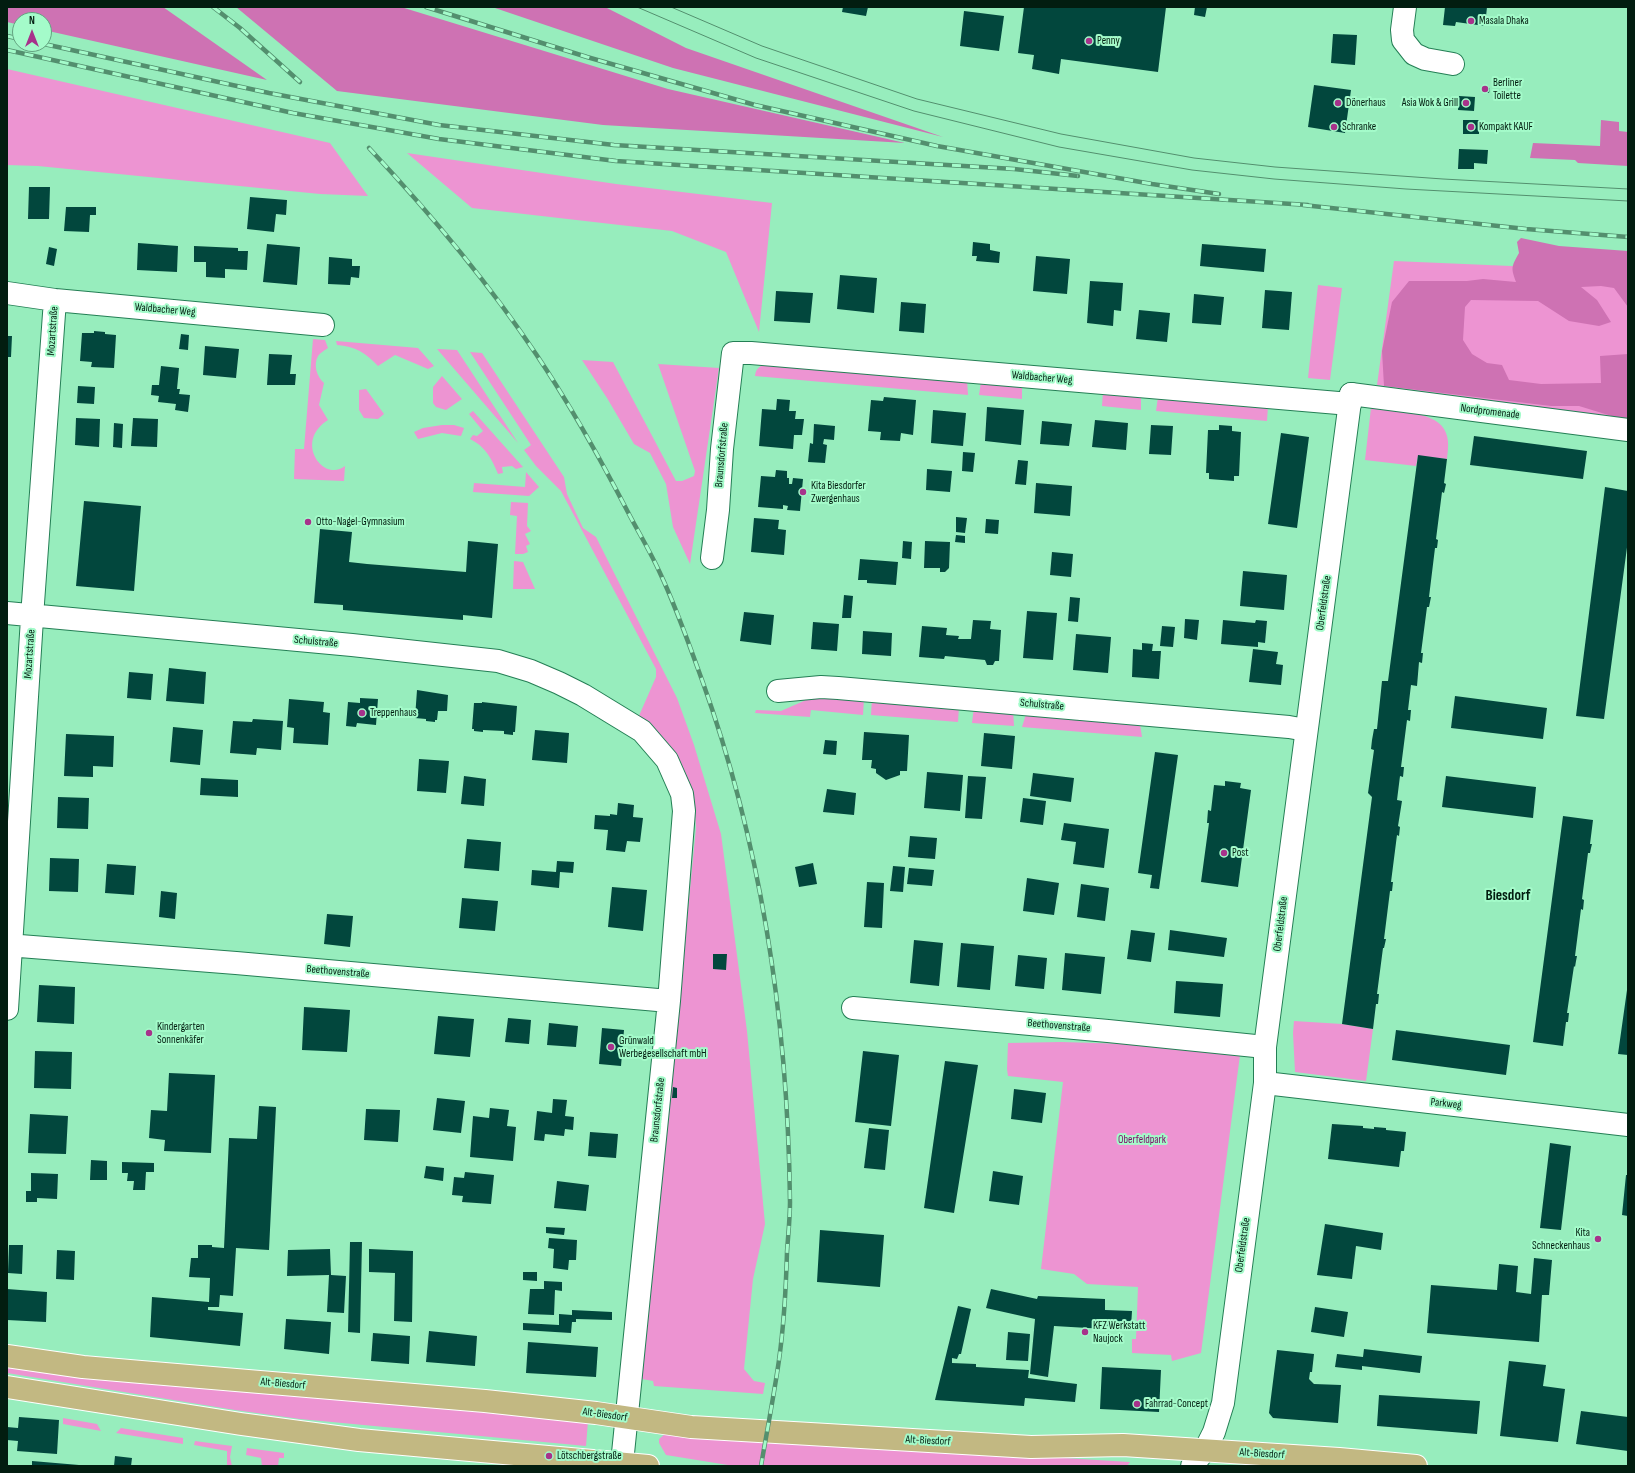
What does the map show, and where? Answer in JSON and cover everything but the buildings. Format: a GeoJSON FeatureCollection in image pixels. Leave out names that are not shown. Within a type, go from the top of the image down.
{"type":"FeatureCollection","features":[{"type":"Feature","properties":{"kind":"main road","name":"Alt-Biesdorf"},"geometry":{"type":"LineString","coordinates":[[7,1356],[83,1367],[484,1401],[596,1413],[690,1426],[1031,1447],[1123,1446],[1199,1458],[1339,1459],[1416,1466]]}},
{"type":"Feature","properties":{"kind":"main road"},"geometry":{"type":"LineString","coordinates":[[7,1387],[241,1424],[359,1440],[648,1466]]}},
{"type":"Feature","properties":{"kind":"street"},"geometry":{"type":"LineString","coordinates":[[1405,7],[1402,30],[1403,40],[1414,54],[1425,59],[1453,64]]}},
{"type":"Feature","properties":{"kind":"street","name":"Waldbacher Weg"},"geometry":{"type":"LineString","coordinates":[[7,293],[55,300],[323,325]]}},
{"type":"Feature","properties":{"kind":"street","name":"Mozartstraße"},"geometry":{"type":"LineString","coordinates":[[7,1009],[9,946],[55,300]]}},
{"type":"Feature","properties":{"kind":"street","name":"Waldbacher Weg"},"geometry":{"type":"LineString","coordinates":[[733,353],[751,353],[1351,399]]}},
{"type":"Feature","properties":{"kind":"street","name":"Braunsdorfstraße"},"geometry":{"type":"LineString","coordinates":[[712,558],[733,353]]}},
{"type":"Feature","properties":{"kind":"street","name":"Nordpromenade"},"geometry":{"type":"LineString","coordinates":[[1351,399],[1628,430]]}},
{"type":"Feature","properties":{"kind":"street","name":"Oberfeldstraße"},"geometry":{"type":"LineString","coordinates":[[1199,1458],[1214,1432],[1222,1403],[1264,1083],[1265,1047],[1351,399]]}},
{"type":"Feature","properties":{"kind":"street","name":"Schulstraße"},"geometry":{"type":"LineString","coordinates":[[7,613],[352,645],[498,661],[531,671],[559,683],[613,713]]}},
{"type":"Feature","properties":{"kind":"street","name":"Schulstraße"},"geometry":{"type":"LineString","coordinates":[[778,691],[821,687],[838,688],[1289,727],[1306,730]]}},
{"type":"Feature","properties":{"kind":"street","name":"Braunsdorfstraße"},"geometry":{"type":"LineString","coordinates":[[613,713],[642,731],[667,760],[673,770],[682,794],[684,811],[669,1001],[622,1463]]}},
{"type":"Feature","properties":{"kind":"street","name":"Beethovenstraße"},"geometry":{"type":"LineString","coordinates":[[9,946],[236,963],[669,1001]]}},
{"type":"Feature","properties":{"kind":"street","name":"Beethovenstraße"},"geometry":{"type":"LineString","coordinates":[[853,1008],[1115,1031],[1265,1047]]}},
{"type":"Feature","properties":{"kind":"street","name":"Parkweg"},"geometry":{"type":"LineString","coordinates":[[1264,1083],[1628,1125]]}},
{"type":"Feature","properties":{"kind":"green space"},"geometry":{"type":"Polygon","coordinates":[[[7,69],[330,143],[368,196],[320,194],[38,166],[7,165],[7,69]]]}},
{"type":"Feature","properties":{"kind":"green space"},"geometry":{"type":"Polygon","coordinates":[[[407,153],[616,184],[772,203],[759,332],[726,252],[672,231],[472,208],[407,153]]]}},
{"type":"Feature","properties":{"kind":"green space"},"geometry":{"type":"Polygon","coordinates":[[[1394,261],[1628,271],[1628,419],[1377,385],[1394,261]]]}},
{"type":"Feature","properties":{"kind":"green space"},"geometry":{"type":"Polygon","coordinates":[[[1318,285],[1342,288],[1330,380],[1308,378],[1318,285]]]}},
{"type":"Feature","properties":{"kind":"green space"},"geometry":{"type":"Polygon","coordinates":[[[313,339],[325,340],[328,348],[319,355],[316,367],[318,374],[324,383],[319,405],[328,420],[318,429],[313,439],[312,449],[321,465],[329,469],[337,470],[345,466],[344,481],[294,479],[295,449],[304,449],[313,339]]]}},
{"type":"Feature","properties":{"kind":"green space"},"geometry":{"type":"Polygon","coordinates":[[[336,341],[418,348],[434,366],[428,369],[395,355],[378,366],[360,351],[337,345],[336,341]]]}},
{"type":"Feature","properties":{"kind":"green space"},"geometry":{"type":"Polygon","coordinates":[[[437,349],[457,350],[518,443],[437,349]]]}},
{"type":"Feature","properties":{"kind":"green space"},"geometry":{"type":"Polygon","coordinates":[[[470,352],[482,353],[564,477],[567,494],[583,528],[596,537],[677,698],[694,745],[721,834],[747,1031],[765,1224],[753,1279],[744,1369],[754,1381],[765,1383],[763,1394],[654,1386],[653,1381],[642,1379],[696,828],[695,813],[692,797],[638,718],[656,677],[656,669],[561,491],[536,466],[524,450],[531,445],[470,352]]]}},
{"type":"Feature","properties":{"kind":"green space"},"geometry":{"type":"Polygon","coordinates":[[[582,360],[613,362],[676,481],[682,481],[694,476],[695,471],[658,364],[719,368],[690,564],[673,527],[666,484],[650,453],[634,444],[607,398],[582,360]]]}},
{"type":"Feature","properties":{"kind":"green space"},"geometry":{"type":"Polygon","coordinates":[[[768,363],[967,380],[968,395],[755,376],[761,366],[768,363]]]}},
{"type":"Feature","properties":{"kind":"green space"},"geometry":{"type":"Polygon","coordinates":[[[442,376],[462,399],[446,410],[436,407],[433,403],[433,387],[442,376]]]}},
{"type":"Feature","properties":{"kind":"green space"},"geometry":{"type":"Polygon","coordinates":[[[981,382],[1022,385],[1022,399],[979,395],[981,382]]]}},
{"type":"Feature","properties":{"kind":"green space"},"geometry":{"type":"Polygon","coordinates":[[[366,389],[384,414],[378,419],[364,418],[359,410],[359,390],[366,389]]]}},
{"type":"Feature","properties":{"kind":"green space"},"geometry":{"type":"Polygon","coordinates":[[[1103,392],[1141,395],[1141,410],[1102,406],[1103,392]]]}},
{"type":"Feature","properties":{"kind":"green space"},"geometry":{"type":"Polygon","coordinates":[[[1158,397],[1268,406],[1267,421],[1156,411],[1158,397]]]}},
{"type":"Feature","properties":{"kind":"green space"},"geometry":{"type":"Polygon","coordinates":[[[1371,408],[1411,412],[1431,418],[1439,423],[1447,436],[1447,459],[1418,456],[1416,466],[1365,460],[1371,408]]]}},
{"type":"Feature","properties":{"kind":"green space"},"geometry":{"type":"Polygon","coordinates":[[[473,411],[523,467],[516,469],[512,466],[502,467],[503,473],[498,474],[484,449],[470,439],[473,435],[477,436],[483,431],[469,414],[473,411]]]}},
{"type":"Feature","properties":{"kind":"green space"},"geometry":{"type":"Polygon","coordinates":[[[454,425],[464,428],[461,436],[442,433],[418,439],[414,432],[423,428],[454,425]]]}},
{"type":"Feature","properties":{"kind":"green space"},"geometry":{"type":"Polygon","coordinates":[[[526,472],[539,487],[529,496],[473,492],[474,483],[525,487],[526,472]]]}},
{"type":"Feature","properties":{"kind":"green space"},"geometry":{"type":"Polygon","coordinates":[[[511,502],[528,503],[527,526],[531,531],[525,534],[530,544],[526,546],[528,552],[523,554],[515,554],[517,516],[510,515],[511,502]]]}},
{"type":"Feature","properties":{"kind":"green space"},"geometry":{"type":"Polygon","coordinates":[[[514,561],[523,562],[535,589],[513,589],[514,561]]]}},
{"type":"Feature","properties":{"kind":"green space"},"geometry":{"type":"Polygon","coordinates":[[[815,696],[864,698],[863,715],[811,710],[810,717],[755,713],[756,710],[781,711],[815,696]]]}},
{"type":"Feature","properties":{"kind":"green space"},"geometry":{"type":"Polygon","coordinates":[[[872,698],[959,706],[958,722],[871,715],[872,698]]]}},
{"type":"Feature","properties":{"kind":"green space"},"geometry":{"type":"Polygon","coordinates":[[[974,707],[1013,710],[1014,726],[972,723],[974,707]]]}},
{"type":"Feature","properties":{"kind":"green space"},"geometry":{"type":"Polygon","coordinates":[[[1026,714],[1140,724],[1142,737],[1022,727],[1026,714]]]}},
{"type":"Feature","properties":{"kind":"green space"},"geometry":{"type":"Polygon","coordinates":[[[1294,1021],[1342,1024],[1373,1029],[1366,1081],[1295,1072],[1293,1033],[1294,1021]]]}},
{"type":"Feature","properties":{"kind":"green space","name":"Oberfeldpark"},"geometry":{"type":"Polygon","coordinates":[[[1061,1042],[1129,1044],[1240,1055],[1201,1353],[1172,1361],[1171,1355],[1132,1353],[1132,1339],[1136,1339],[1138,1287],[1087,1284],[1074,1274],[1041,1269],[1063,1082],[1008,1076],[1008,1043],[1061,1042]]]}},
{"type":"Feature","properties":{"kind":"green space"},"geometry":{"type":"Polygon","coordinates":[[[7,1367],[235,1391],[588,1421],[586,1446],[300,1419],[7,1373],[7,1367]]]}},
{"type":"Feature","properties":{"kind":"green space"},"geometry":{"type":"Polygon","coordinates":[[[63,1418],[97,1424],[101,1431],[63,1424],[63,1418]]]}},
{"type":"Feature","properties":{"kind":"green space"},"geometry":{"type":"Polygon","coordinates":[[[121,1428],[183,1438],[183,1444],[116,1433],[121,1428]]]}},
{"type":"Feature","properties":{"kind":"green space"},"geometry":{"type":"Polygon","coordinates":[[[665,1434],[1130,1462],[1127,1466],[734,1466],[666,1455],[659,1443],[659,1439],[665,1434]]]}},
{"type":"Feature","properties":{"kind":"green space"},"geometry":{"type":"Polygon","coordinates":[[[195,1441],[232,1446],[230,1457],[232,1466],[227,1466],[227,1451],[194,1445],[195,1441]]]}},
{"type":"Feature","properties":{"kind":"green space"},"geometry":{"type":"Polygon","coordinates":[[[247,1448],[284,1453],[284,1458],[279,1458],[278,1466],[262,1466],[261,1458],[246,1455],[247,1448]]]}},
{"type":"Feature","properties":{"kind":"shaded area"},"geometry":{"type":"Polygon","coordinates":[[[7,7],[163,7],[267,80],[52,32],[52,12],[12,12],[12,23],[7,22],[7,7]]]}},
{"type":"Feature","properties":{"kind":"shaded area"},"geometry":{"type":"Polygon","coordinates":[[[236,7],[401,7],[668,89],[905,143],[603,125],[337,91],[236,7]]]}},
{"type":"Feature","properties":{"kind":"shaded area"},"geometry":{"type":"Polygon","coordinates":[[[492,7],[605,7],[686,48],[943,137],[673,68],[492,7]]]}},
{"type":"Feature","properties":{"kind":"shaded area"},"geometry":{"type":"Polygon","coordinates":[[[1601,120],[1619,122],[1619,131],[1628,132],[1628,166],[1578,163],[1575,160],[1530,158],[1533,143],[1600,146],[1601,120]]]}},
{"type":"Feature","properties":{"kind":"shaded area"},"geometry":{"type":"Polygon","coordinates":[[[1521,238],[1559,246],[1628,251],[1628,307],[1614,288],[1601,286],[1581,287],[1597,300],[1611,322],[1599,326],[1569,321],[1538,301],[1471,300],[1465,307],[1463,340],[1472,354],[1487,363],[1502,365],[1509,380],[1541,384],[1601,383],[1600,356],[1628,354],[1628,418],[1618,418],[1579,406],[1551,406],[1384,386],[1382,351],[1392,302],[1409,281],[1467,281],[1483,279],[1516,282],[1513,274],[1513,268],[1514,261],[1519,253],[1517,242],[1521,238]]]}},
{"type":"Feature","properties":{"kind":"tram line"},"geometry":{"type":"LineString","coordinates":[[637,7],[756,58],[914,111],[1059,147],[1192,170],[1274,179],[1406,189],[1628,201]]}},
{"type":"Feature","properties":{"kind":"tram line"},"geometry":{"type":"LineString","coordinates":[[671,7],[762,46],[917,99],[1061,134],[1194,158],[1275,167],[1443,179],[1628,189]]}},
{"type":"Feature","properties":{"kind":"railway"},"geometry":{"type":"LineString","coordinates":[[213,7],[240,28],[300,82]]}},
{"type":"Feature","properties":{"kind":"railway"},"geometry":{"type":"LineString","coordinates":[[426,7],[587,57],[755,105],[937,146],[1152,184],[1219,194]]}},
{"type":"Feature","properties":{"kind":"railway"},"geometry":{"type":"LineString","coordinates":[[7,36],[12,37]]}},
{"type":"Feature","properties":{"kind":"railway"},"geometry":{"type":"LineString","coordinates":[[52,46],[269,93],[439,125],[614,145],[1014,169],[1078,176]]}},
{"type":"Feature","properties":{"kind":"railway"},"geometry":{"type":"LineString","coordinates":[[7,50],[293,113],[439,139],[616,161],[1308,205]]}},
{"type":"Feature","properties":{"kind":"railway"},"geometry":{"type":"LineString","coordinates":[[369,148],[414,197],[498,300],[536,354],[573,413],[597,454],[657,566],[677,612],[723,743],[741,807],[756,872],[768,937],[784,1069],[788,1136],[790,1208],[781,1346],[761,1466]]}},
{"type":"Feature","properties":{"kind":"railway"},"geometry":{"type":"LineString","coordinates":[[1303,205],[1526,229],[1628,237]]}},
{"type":"Feature","properties":{"kind":"place","name":"Masala Dhaka"},"geometry":{"type":"Point","coordinates":[1471,21]}},
{"type":"Feature","properties":{"kind":"place","name":"Penny"},"geometry":{"type":"Point","coordinates":[1089,41]}},
{"type":"Feature","properties":{"kind":"place","name":"Berliner Toilette"},"geometry":{"type":"Point","coordinates":[1485,89]}},
{"type":"Feature","properties":{"kind":"place","name":"Dönerhaus"},"geometry":{"type":"Point","coordinates":[1338,103]}},
{"type":"Feature","properties":{"kind":"place","name":"Asia Wok & Grill"},"geometry":{"type":"Point","coordinates":[1466,103]}},
{"type":"Feature","properties":{"kind":"place","name":"Schranke"},"geometry":{"type":"Point","coordinates":[1334,127]}},
{"type":"Feature","properties":{"kind":"place","name":"Kompakt KAUF"},"geometry":{"type":"Point","coordinates":[1471,127]}},
{"type":"Feature","properties":{"kind":"place","name":"Kita Biesdorfer Zwergenhaus"},"geometry":{"type":"Point","coordinates":[803,492]}},
{"type":"Feature","properties":{"kind":"place","name":"Otto-Nagel-Gymnasium"},"geometry":{"type":"Point","coordinates":[308,522]}},
{"type":"Feature","properties":{"kind":"place","name":"Treppenhaus"},"geometry":{"type":"Point","coordinates":[362,713]}},
{"type":"Feature","properties":{"kind":"place","name":"Post"},"geometry":{"type":"Point","coordinates":[1224,853]}},
{"type":"Feature","properties":{"kind":"place","name":"Kindergarten Sonnenkäfer"},"geometry":{"type":"Point","coordinates":[149,1033]}},
{"type":"Feature","properties":{"kind":"place","name":"Grünwald Werbegesellschaft mbH"},"geometry":{"type":"Point","coordinates":[611,1047]}},
{"type":"Feature","properties":{"kind":"place","name":"Kita Schneckenhaus"},"geometry":{"type":"Point","coordinates":[1598,1239]}},
{"type":"Feature","properties":{"kind":"place","name":"KFZ Werkstatt Naujock"},"geometry":{"type":"Point","coordinates":[1085,1332]}},
{"type":"Feature","properties":{"kind":"place","name":"Fahrrad-Concept"},"geometry":{"type":"Point","coordinates":[1137,1404]}},
{"type":"Feature","properties":{"kind":"place","name":"Lötschbergstraße"},"geometry":{"type":"Point","coordinates":[549,1456]}},
{"type":"Feature","properties":{"kind":"district","name":"Biesdorf"},"geometry":{"type":"Point","coordinates":[1508,896]}}]}
